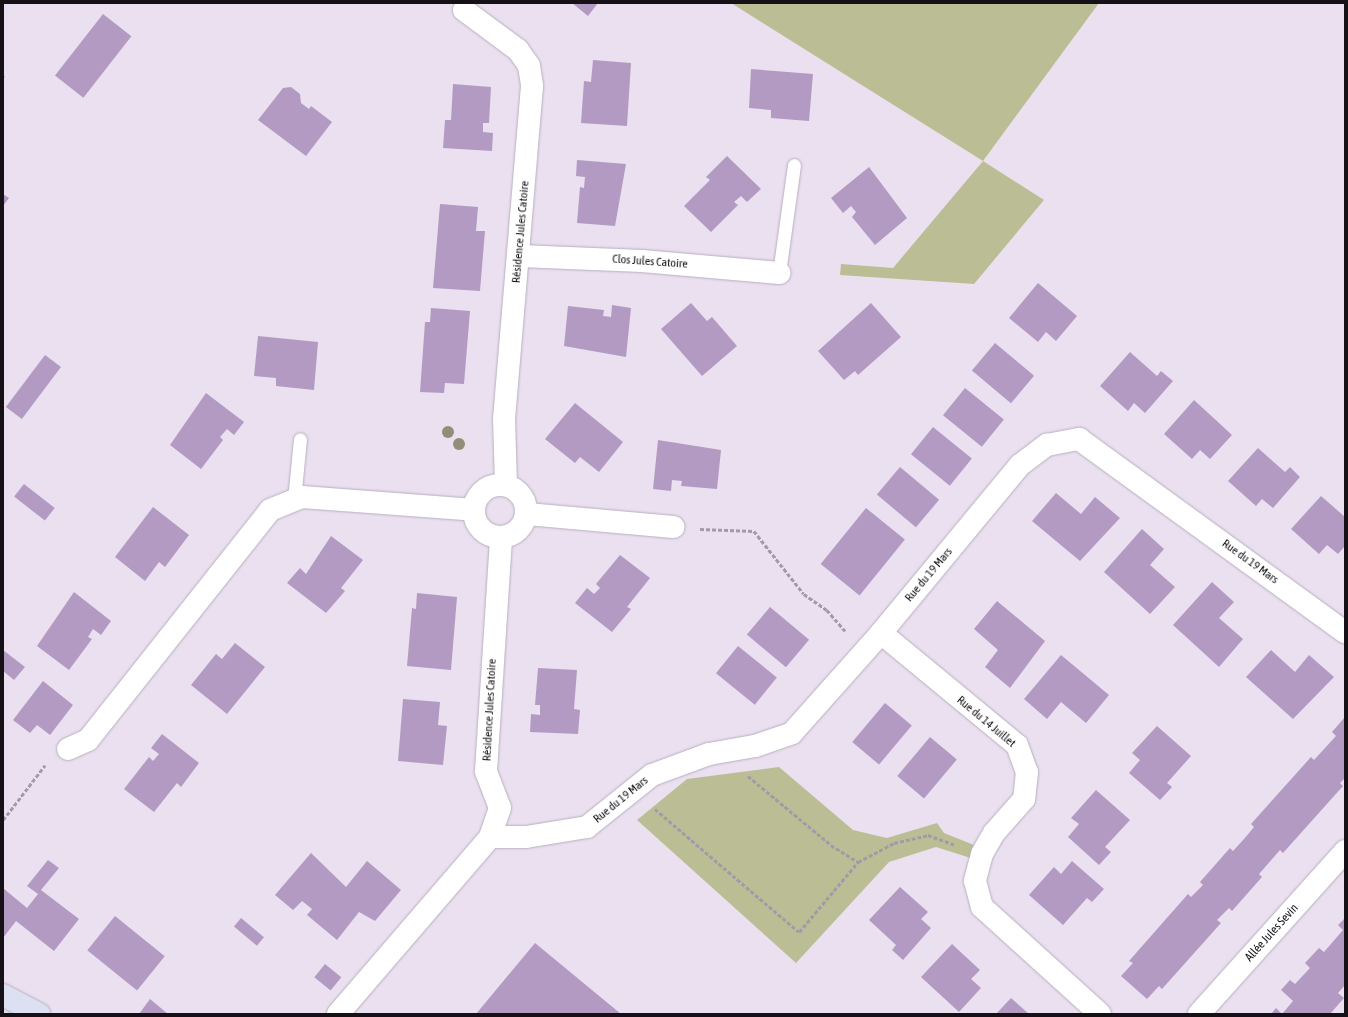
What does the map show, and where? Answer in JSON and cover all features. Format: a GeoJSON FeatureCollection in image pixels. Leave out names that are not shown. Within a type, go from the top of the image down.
{"type":"FeatureCollection","features":[{"type":"Feature","properties":{"kind":"street","name":"Résidence Jules Catoire"},"geometry":{"type":"LineString","coordinates":[[464,10],[518,50],[529,66],[532,86],[520,256],[504,418],[506,485]]}},
{"type":"Feature","properties":{"kind":"street","name":"Clos Jules Catoire"},"geometry":{"type":"LineString","coordinates":[[520,256],[642,261],[779,273]]}},
{"type":"Feature","properties":{"kind":"street","name":"Rue du 19 Mars"},"geometry":{"type":"LineString","coordinates":[[490,837],[526,838],[587,827],[652,775],[717,752],[755,746],[792,733],[881,633],[1020,465],[1047,445],[1080,439],[1345,632]]}},
{"type":"Feature","properties":{"kind":"street"},"geometry":{"type":"LineString","coordinates":[[506,485],[520,492],[527,514],[518,531],[501,537],[482,530],[474,510],[475,502],[484,490],[506,485]]}},
{"type":"Feature","properties":{"kind":"street"},"geometry":{"type":"LineString","coordinates":[[68,748],[88,740],[270,510],[303,497],[474,510]]}},
{"type":"Feature","properties":{"kind":"street"},"geometry":{"type":"LineString","coordinates":[[527,514],[673,527]]}},
{"type":"Feature","properties":{"kind":"street","name":"Résidence Jules Catoire"},"geometry":{"type":"LineString","coordinates":[[338,1014],[490,837],[500,808],[486,771],[501,537]]}},
{"type":"Feature","properties":{"kind":"street","name":"Rue du 14 Juillet"},"geometry":{"type":"LineString","coordinates":[[881,633],[1017,745],[1027,772],[1024,799],[994,833],[982,854],[975,881],[982,907],[1100,1014]]}},
{"type":"Feature","properties":{"kind":"street","name":"Allée Jules Sevin"},"geometry":{"type":"LineString","coordinates":[[1199,1014],[1345,851]]}},
{"type":"Feature","properties":{"kind":"street"},"geometry":{"type":"LineString","coordinates":[[3,995],[39,1014]]}},
{"type":"Feature","properties":{"kind":"lane"},"geometry":{"type":"LineString","coordinates":[[779,273],[794,165]]}},
{"type":"Feature","properties":{"kind":"lane"},"geometry":{"type":"LineString","coordinates":[[294,500],[300,440]]}},
{"type":"Feature","properties":{"kind":"path"},"geometry":{"type":"LineString","coordinates":[[673,527],[754,531],[804,594],[827,610],[851,638],[846,653],[855,663]]}},
{"type":"Feature","properties":{"kind":"path"},"geometry":{"type":"LineString","coordinates":[[3,820],[49,761],[68,748]]}},
{"type":"Feature","properties":{"kind":"path"},"geometry":{"type":"LineString","coordinates":[[717,752],[831,845],[858,862]]}},
{"type":"Feature","properties":{"kind":"path"},"geometry":{"type":"LineString","coordinates":[[632,790],[799,932],[858,862],[894,843],[928,835],[982,854]]}},
{"type":"Feature","properties":{"kind":"green space"},"geometry":{"type":"Polygon","coordinates":[[[731,3],[1099,3],[983,161],[731,3]]]}},
{"type":"Feature","properties":{"kind":"green space"},"geometry":{"type":"Polygon","coordinates":[[[983,161],[1044,200],[974,284],[840,275],[841,264],[893,268],[983,161]]]}},
{"type":"Feature","properties":{"kind":"green space"},"geometry":{"type":"Polygon","coordinates":[[[779,767],[853,830],[887,838],[937,823],[944,833],[984,849],[980,861],[936,847],[889,862],[796,963],[637,820],[687,779],[779,767]]]}},
{"type":"Feature","properties":{"kind":"building"},"geometry":{"type":"Polygon","coordinates":[[[572,3],[598,3],[588,16],[572,3]]]}},
{"type":"Feature","properties":{"kind":"building"},"geometry":{"type":"Polygon","coordinates":[[[103,14],[131,36],[83,98],[55,75],[103,14]]]}},
{"type":"Feature","properties":{"kind":"building"},"geometry":{"type":"Polygon","coordinates":[[[593,60],[631,63],[627,126],[581,123],[584,81],[591,82],[593,60]]]}},
{"type":"Feature","properties":{"kind":"building"},"geometry":{"type":"Polygon","coordinates":[[[751,69],[813,74],[809,121],[771,118],[771,110],[749,108],[751,69]]]}},
{"type":"Feature","properties":{"kind":"building"},"geometry":{"type":"Polygon","coordinates":[[[453,84],[491,87],[489,123],[483,123],[483,132],[493,133],[492,151],[443,148],[445,120],[451,120],[453,84]]]}},
{"type":"Feature","properties":{"kind":"building"},"geometry":{"type":"Polygon","coordinates":[[[291,87],[300,94],[301,103],[309,109],[311,106],[332,122],[306,156],[258,120],[283,88],[291,87]]]}},
{"type":"Feature","properties":{"kind":"building"},"geometry":{"type":"Polygon","coordinates":[[[727,156],[761,189],[747,202],[741,196],[734,202],[738,205],[711,232],[684,206],[710,180],[706,177],[727,156]]]}},
{"type":"Feature","properties":{"kind":"building"},"geometry":{"type":"Polygon","coordinates":[[[577,160],[626,164],[615,226],[577,223],[580,187],[584,188],[585,177],[576,176],[577,160]]]}},
{"type":"Feature","properties":{"kind":"building"},"geometry":{"type":"Polygon","coordinates":[[[869,167],[907,218],[875,245],[852,217],[856,212],[851,206],[843,213],[831,198],[869,167]]]}},
{"type":"Feature","properties":{"kind":"building"},"geometry":{"type":"Polygon","coordinates":[[[3,194],[9,198],[3,206],[3,194]]]}},
{"type":"Feature","properties":{"kind":"building"},"geometry":{"type":"Polygon","coordinates":[[[440,204],[478,207],[476,231],[485,231],[480,291],[433,288],[440,204]]]}},
{"type":"Feature","properties":{"kind":"building"},"geometry":{"type":"Polygon","coordinates":[[[1038,283],[1077,316],[1056,341],[1046,332],[1038,342],[1009,318],[1038,283]]]}},
{"type":"Feature","properties":{"kind":"building"},"geometry":{"type":"Polygon","coordinates":[[[691,303],[707,321],[712,317],[737,346],[702,376],[661,329],[691,303]]]}},
{"type":"Feature","properties":{"kind":"building"},"geometry":{"type":"Polygon","coordinates":[[[871,303],[901,337],[858,375],[855,371],[844,380],[818,351],[871,303]]]}},
{"type":"Feature","properties":{"kind":"building"},"geometry":{"type":"Polygon","coordinates":[[[612,305],[631,308],[626,357],[564,346],[568,306],[604,310],[603,316],[611,317],[612,305]]]}},
{"type":"Feature","properties":{"kind":"building"},"geometry":{"type":"Polygon","coordinates":[[[431,308],[470,311],[464,384],[445,383],[444,393],[420,392],[425,322],[430,322],[431,308]]]}},
{"type":"Feature","properties":{"kind":"building"},"geometry":{"type":"Polygon","coordinates":[[[258,336],[318,342],[314,390],[276,386],[276,378],[254,376],[258,336]]]}},
{"type":"Feature","properties":{"kind":"building"},"geometry":{"type":"Polygon","coordinates":[[[995,343],[1034,376],[1011,403],[972,371],[995,343]]]}},
{"type":"Feature","properties":{"kind":"building"},"geometry":{"type":"Polygon","coordinates":[[[1130,352],[1157,376],[1161,371],[1173,381],[1145,413],[1134,403],[1128,411],[1100,386],[1130,352]]]}},
{"type":"Feature","properties":{"kind":"building"},"geometry":{"type":"Polygon","coordinates":[[[45,355],[61,367],[22,419],[6,407],[45,355]]]}},
{"type":"Feature","properties":{"kind":"building"},"geometry":{"type":"Polygon","coordinates":[[[965,388],[1004,419],[982,447],[943,415],[965,388]]]}},
{"type":"Feature","properties":{"kind":"building"},"geometry":{"type":"Polygon","coordinates":[[[206,393],[244,422],[234,435],[227,429],[220,437],[223,440],[201,469],[170,445],[206,393]]]}},
{"type":"Feature","properties":{"kind":"building"},"geometry":{"type":"Polygon","coordinates":[[[1194,400],[1232,435],[1210,459],[1200,450],[1192,459],[1164,434],[1194,400]]]}},
{"type":"Feature","properties":{"kind":"building"},"geometry":{"type":"Polygon","coordinates":[[[575,403],[623,442],[599,472],[580,457],[575,463],[545,439],[575,403]]]}},
{"type":"Feature","properties":{"kind":"building"},"geometry":{"type":"Polygon","coordinates":[[[933,427],[972,458],[950,486],[911,454],[933,427]]]}},
{"type":"Feature","properties":{"kind":"building"},"geometry":{"type":"Polygon","coordinates":[[[658,440],[721,450],[717,489],[681,486],[682,481],[672,480],[671,491],[653,489],[658,440]]]}},
{"type":"Feature","properties":{"kind":"building"},"geometry":{"type":"Polygon","coordinates":[[[1258,448],[1285,472],[1290,467],[1300,477],[1273,508],[1262,499],[1256,506],[1228,481],[1258,448]]]}},
{"type":"Feature","properties":{"kind":"building"},"geometry":{"type":"Polygon","coordinates":[[[900,467],[939,500],[916,527],[877,495],[900,467]]]}},
{"type":"Feature","properties":{"kind":"building"},"geometry":{"type":"Polygon","coordinates":[[[24,484],[55,508],[45,521],[14,497],[24,484]]]}},
{"type":"Feature","properties":{"kind":"building"},"geometry":{"type":"Polygon","coordinates":[[[1056,493],[1081,514],[1095,497],[1120,518],[1080,561],[1032,521],[1056,493]]]}},
{"type":"Feature","properties":{"kind":"building"},"geometry":{"type":"Polygon","coordinates":[[[1321,496],[1345,517],[1345,546],[1338,554],[1327,545],[1319,554],[1291,529],[1321,496]]]}},
{"type":"Feature","properties":{"kind":"building"},"geometry":{"type":"Polygon","coordinates":[[[153,507],[189,535],[165,567],[159,562],[145,581],[115,557],[153,507]]]}},
{"type":"Feature","properties":{"kind":"building"},"geometry":{"type":"Polygon","coordinates":[[[866,508],[905,539],[860,595],[821,564],[866,508]]]}},
{"type":"Feature","properties":{"kind":"building"},"geometry":{"type":"Polygon","coordinates":[[[1142,529],[1164,549],[1150,565],[1175,587],[1150,614],[1104,572],[1142,529]]]}},
{"type":"Feature","properties":{"kind":"building"},"geometry":{"type":"Polygon","coordinates":[[[331,536],[363,560],[341,588],[345,591],[326,613],[287,583],[300,568],[306,574],[331,536]]]}},
{"type":"Feature","properties":{"kind":"building"},"geometry":{"type":"Polygon","coordinates":[[[620,555],[650,578],[627,607],[631,609],[612,632],[575,603],[587,588],[594,594],[600,588],[596,584],[620,555]]]}},
{"type":"Feature","properties":{"kind":"building"},"geometry":{"type":"Polygon","coordinates":[[[1212,582],[1234,602],[1219,618],[1243,639],[1219,667],[1173,625],[1212,582]]]}},
{"type":"Feature","properties":{"kind":"building"},"geometry":{"type":"Polygon","coordinates":[[[74,592],[111,621],[101,635],[93,629],[88,637],[92,639],[69,670],[37,646],[74,592]]]}},
{"type":"Feature","properties":{"kind":"building"},"geometry":{"type":"Polygon","coordinates":[[[417,593],[457,597],[451,670],[407,666],[412,608],[416,609],[417,593]]]}},
{"type":"Feature","properties":{"kind":"building"},"geometry":{"type":"Polygon","coordinates":[[[997,601],[1045,641],[1010,688],[985,667],[998,650],[974,629],[997,601]]]}},
{"type":"Feature","properties":{"kind":"building"},"geometry":{"type":"Polygon","coordinates":[[[770,607],[809,640],[786,667],[747,635],[770,607]]]}},
{"type":"Feature","properties":{"kind":"building"},"geometry":{"type":"Polygon","coordinates":[[[235,643],[265,667],[227,714],[191,685],[216,654],[222,659],[235,643]]]}},
{"type":"Feature","properties":{"kind":"building"},"geometry":{"type":"Polygon","coordinates":[[[738,646],[777,677],[755,705],[716,673],[738,646]]]}},
{"type":"Feature","properties":{"kind":"building"},"geometry":{"type":"Polygon","coordinates":[[[3,650],[25,667],[14,680],[3,671],[3,650]]]}},
{"type":"Feature","properties":{"kind":"building"},"geometry":{"type":"Polygon","coordinates":[[[1271,650],[1295,672],[1309,655],[1334,677],[1293,719],[1246,677],[1271,650]]]}},
{"type":"Feature","properties":{"kind":"building"},"geometry":{"type":"Polygon","coordinates":[[[1061,655],[1109,695],[1086,723],[1061,702],[1047,719],[1024,699],[1061,655]]]}},
{"type":"Feature","properties":{"kind":"building"},"geometry":{"type":"Polygon","coordinates":[[[538,668],[577,670],[574,709],[580,710],[578,734],[530,732],[531,714],[540,715],[540,705],[535,705],[538,668]]]}},
{"type":"Feature","properties":{"kind":"building"},"geometry":{"type":"Polygon","coordinates":[[[43,681],[73,705],[50,735],[37,725],[30,733],[13,720],[43,681]]]}},
{"type":"Feature","properties":{"kind":"building"},"geometry":{"type":"Polygon","coordinates":[[[403,699],[440,702],[438,725],[447,726],[443,765],[398,761],[403,699]]]}},
{"type":"Feature","properties":{"kind":"building"},"geometry":{"type":"Polygon","coordinates":[[[885,703],[912,725],[879,765],[852,742],[885,703]]]}},
{"type":"Feature","properties":{"kind":"building"},"geometry":{"type":"Polygon","coordinates":[[[1345,717],[1345,778],[1340,783],[1343,786],[1283,853],[1280,850],[1259,874],[1262,877],[1232,911],[1229,908],[1217,920],[1221,923],[1162,989],[1159,986],[1147,999],[1121,976],[1133,963],[1129,961],[1188,894],[1191,897],[1203,885],[1200,882],[1230,848],[1233,851],[1244,839],[1254,827],[1251,824],[1311,757],[1314,760],[1336,736],[1332,732],[1345,717]]]}},
{"type":"Feature","properties":{"kind":"building"},"geometry":{"type":"Polygon","coordinates":[[[1157,726],[1191,756],[1167,783],[1172,787],[1160,800],[1129,773],[1140,760],[1132,753],[1157,726]]]}},
{"type":"Feature","properties":{"kind":"building"},"geometry":{"type":"Polygon","coordinates":[[[162,734],[199,763],[181,787],[177,783],[154,812],[124,789],[149,757],[153,761],[159,754],[151,748],[162,734]]]}},
{"type":"Feature","properties":{"kind":"building"},"geometry":{"type":"Polygon","coordinates":[[[930,737],[957,759],[924,799],[897,776],[930,737]]]}},
{"type":"Feature","properties":{"kind":"building"},"geometry":{"type":"Polygon","coordinates":[[[1096,790],[1130,820],[1105,847],[1111,852],[1099,865],[1068,837],[1079,824],[1071,818],[1096,790]]]}},
{"type":"Feature","properties":{"kind":"building"},"geometry":{"type":"Polygon","coordinates":[[[311,853],[346,887],[367,861],[401,890],[375,921],[359,912],[337,940],[307,915],[312,909],[302,901],[293,910],[275,895],[311,853]]]}},
{"type":"Feature","properties":{"kind":"building"},"geometry":{"type":"Polygon","coordinates":[[[48,860],[59,868],[41,890],[79,919],[54,951],[16,921],[3,938],[3,888],[27,908],[38,894],[27,886],[48,860]]]}},
{"type":"Feature","properties":{"kind":"building"},"geometry":{"type":"Polygon","coordinates":[[[1072,861],[1104,889],[1092,902],[1087,898],[1063,925],[1029,895],[1054,867],[1061,874],[1072,861]]]}},
{"type":"Feature","properties":{"kind":"building"},"geometry":{"type":"Polygon","coordinates":[[[900,887],[928,912],[921,919],[931,928],[903,960],[892,950],[896,945],[869,920],[900,887]]]}},
{"type":"Feature","properties":{"kind":"building"},"geometry":{"type":"Polygon","coordinates":[[[115,916],[165,956],[137,990],[87,950],[115,916]]]}},
{"type":"Feature","properties":{"kind":"building"},"geometry":{"type":"Polygon","coordinates":[[[241,918],[264,937],[257,946],[234,926],[241,918]]]}},
{"type":"Feature","properties":{"kind":"building"},"geometry":{"type":"Polygon","coordinates":[[[1345,918],[1345,985],[1338,993],[1344,998],[1330,1014],[1282,1014],[1293,1001],[1281,990],[1290,980],[1295,984],[1310,968],[1305,963],[1319,948],[1324,952],[1343,930],[1338,925],[1345,918]]]}},
{"type":"Feature","properties":{"kind":"building"},"geometry":{"type":"Polygon","coordinates":[[[535,943],[621,1014],[476,1014],[535,943]]]}},
{"type":"Feature","properties":{"kind":"building"},"geometry":{"type":"Polygon","coordinates":[[[952,944],[980,970],[971,979],[981,988],[959,1012],[921,977],[952,944]]]}},
{"type":"Feature","properties":{"kind":"building"},"geometry":{"type":"Polygon","coordinates":[[[325,964],[341,977],[331,990],[314,977],[325,964]]]}},
{"type":"Feature","properties":{"kind":"building"},"geometry":{"type":"Polygon","coordinates":[[[1011,998],[1029,1014],[996,1014],[1011,998]]]}},
{"type":"Feature","properties":{"kind":"building"},"geometry":{"type":"Polygon","coordinates":[[[150,999],[168,1014],[139,1014],[150,999]]]}},
{"type":"Feature","properties":{"kind":"building"},"geometry":{"type":"Polygon","coordinates":[[[1276,1008],[1282,1014],[1271,1014],[1276,1008]]]}}]}
